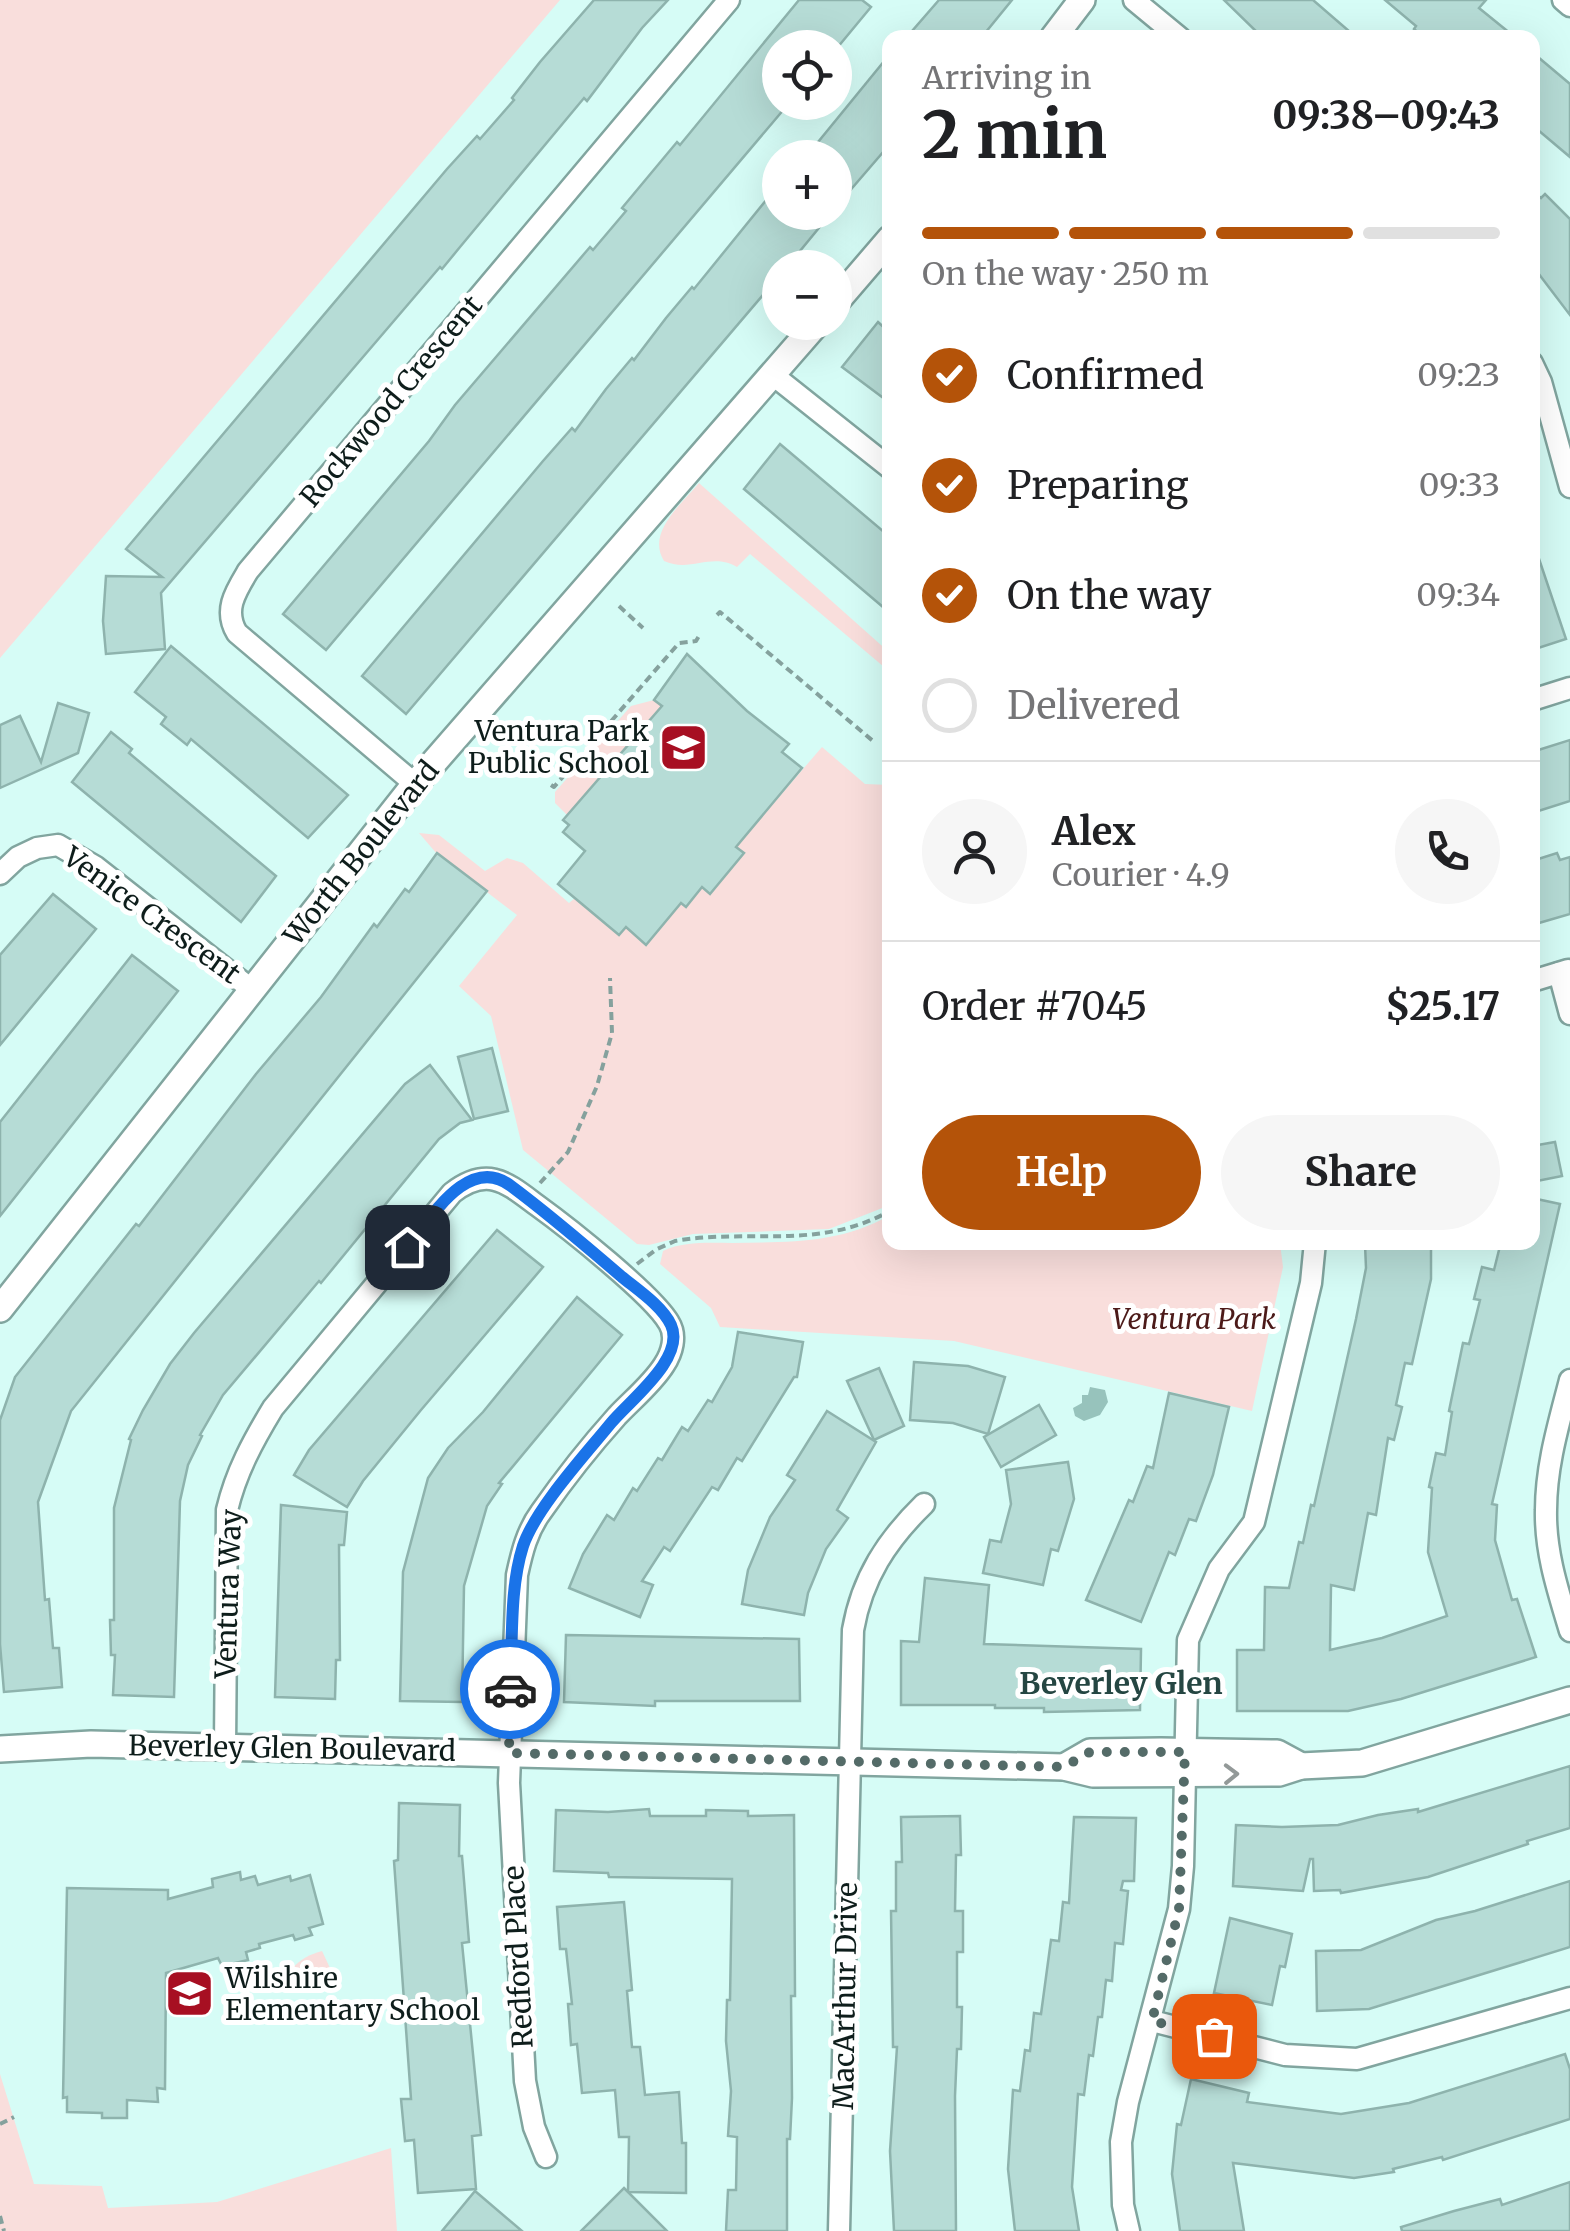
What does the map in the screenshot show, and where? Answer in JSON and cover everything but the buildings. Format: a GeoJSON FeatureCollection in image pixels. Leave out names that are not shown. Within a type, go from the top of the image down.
{"type":"FeatureCollection","features":[{"type":"Feature","properties":{"kind":"street","name":"Rockwood Crescent"},"geometry":{"type":"LineString","coordinates":[[415,784],[237,633],[231,623],[232,598],[248,570],[729,0]]}},
{"type":"Feature","properties":{"kind":"street"},"geometry":{"type":"LineString","coordinates":[[1058,30],[1082,0]]}},
{"type":"Feature","properties":{"kind":"street"},"geometry":{"type":"LineString","coordinates":[[1134,0],[1170,30]]}},
{"type":"Feature","properties":{"kind":"street"},"geometry":{"type":"LineString","coordinates":[[1563,0],[1570,6]]}},
{"type":"Feature","properties":{"kind":"street"},"geometry":{"type":"LineString","coordinates":[[852,283],[882,248]]}},
{"type":"Feature","properties":{"kind":"street","name":"Worth Boulevard"},"geometry":{"type":"LineString","coordinates":[[0,1309],[415,784],[803,340]]}},
{"type":"Feature","properties":{"kind":"street"},"geometry":{"type":"LineString","coordinates":[[773,375],[882,462]]}},
{"type":"Feature","properties":{"kind":"street"},"geometry":{"type":"LineString","coordinates":[[1540,378],[1570,487]]}},
{"type":"Feature","properties":{"kind":"street"},"geometry":{"type":"LineString","coordinates":[[1540,697],[1570,688]]}},
{"type":"Feature","properties":{"kind":"street","name":"Venice Crescent"},"geometry":{"type":"LineString","coordinates":[[0,874],[18,857],[36,848],[58,845],[96,868],[251,988]]}},
{"type":"Feature","properties":{"kind":"street"},"geometry":{"type":"LineString","coordinates":[[1540,978],[1564,971],[1570,1014]]}},
{"type":"Feature","properties":{"kind":"street","name":"Ventura Way"},"geometry":{"type":"LineString","coordinates":[[225,1748],[227,1510],[250,1445],[273,1408],[452,1193],[468,1180],[490,1178],[505,1181],[656,1306],[671,1325],[674,1344],[664,1365],[613,1421],[540,1513],[524,1544],[516,1575],[509,1753]]}},
{"type":"Feature","properties":{"kind":"street"},"geometry":{"type":"LineString","coordinates":[[1129,2231],[1123,2205],[1122,2142],[1128,2102],[1179,1909],[1188,1640],[1219,1569],[1254,1522],[1312,1283],[1315,1250]]}},
{"type":"Feature","properties":{"kind":"street"},"geometry":{"type":"LineString","coordinates":[[1570,1380],[1550,1463],[1546,1510],[1554,1576],[1570,1631]]}},
{"type":"Feature","properties":{"kind":"street","name":"MacArthur Drive"},"geometry":{"type":"LineString","coordinates":[[839,2231],[852,1640],[860,1600],[881,1554],[924,1504]]}},
{"type":"Feature","properties":{"kind":"street","name":"Beverley Glen Boulevard"},"geometry":{"type":"LineString","coordinates":[[0,1749],[91,1744],[509,1753],[1064,1767],[1093,1774],[1184,1763],[1279,1773],[1301,1766],[1362,1763],[1570,1700]]}},
{"type":"Feature","properties":{"kind":"street","name":"Redford Place"},"geometry":{"type":"LineString","coordinates":[[509,1753],[525,2081],[534,2127],[546,2156]]}},
{"type":"Feature","properties":{"kind":"street"},"geometry":{"type":"LineString","coordinates":[[1152,2021],[1285,2054],[1357,2059],[1570,1998]]}},
{"type":"Feature","properties":{"kind":"path"},"geometry":{"type":"LineString","coordinates":[[618,606],[644,628]]}},
{"type":"Feature","properties":{"kind":"path"},"geometry":{"type":"LineString","coordinates":[[717,615],[720,612],[872,741]]}},
{"type":"Feature","properties":{"kind":"path"},"geometry":{"type":"LineString","coordinates":[[551,784],[554,787],[680,643],[696,641],[700,636]]}},
{"type":"Feature","properties":{"kind":"path"},"geometry":{"type":"LineString","coordinates":[[527,1198],[568,1152],[598,1086],[612,1032],[610,978]]}},
{"type":"Feature","properties":{"kind":"path"},"geometry":{"type":"LineString","coordinates":[[622,1277],[657,1249],[674,1242],[696,1238],[810,1237],[851,1228],[882,1214]]}},
{"type":"Feature","properties":{"kind":"path"},"geometry":{"type":"LineString","coordinates":[[0,2124],[14,2117]]}},
{"type":"Feature","properties":{"kind":"path"},"geometry":{"type":"LineString","coordinates":[[0,2216],[4,2231]]}},
{"type":"Feature","properties":{"kind":"green space"},"geometry":{"type":"Polygon","coordinates":[[[0,0],[560,0],[0,658],[0,0]]]}},
{"type":"Feature","properties":{"kind":"green space"},"geometry":{"type":"Polygon","coordinates":[[[699,483],[882,646],[882,665],[750,554],[737,567],[719,561],[683,565],[664,561],[659,540],[676,509],[699,483]]]}},
{"type":"Feature","properties":{"kind":"green space"},"geometry":{"type":"Polygon","coordinates":[[[654,700],[662,706],[567,815],[555,803],[555,792],[631,706],[654,700]]]}},
{"type":"Feature","properties":{"kind":"green space"},"geometry":{"type":"Polygon","coordinates":[[[822,747],[865,784],[882,785],[882,1208],[829,1229],[693,1234],[649,1245],[637,1244],[523,1150],[491,1016],[459,986],[517,915],[437,854],[419,833],[439,835],[485,871],[507,858],[523,863],[569,903],[575,898],[619,935],[626,927],[646,945],[681,903],[686,907],[702,887],[744,853],[736,847],[822,747]]]}},
{"type":"Feature","properties":{"kind":"green space","name":"Ventura Park"},"geometry":{"type":"Polygon","coordinates":[[[882,1219],[882,1250],[1281,1250],[1283,1267],[1252,1411],[954,1341],[720,1327],[711,1308],[660,1264],[663,1251],[679,1246],[813,1240],[882,1219]]]}},
{"type":"Feature","properties":{"kind":"green space"},"geometry":{"type":"Polygon","coordinates":[[[322,1951],[330,1968],[324,1977],[305,1982],[295,1977],[296,1965],[322,1951]]]}},
{"type":"Feature","properties":{"kind":"green space"},"geometry":{"type":"Polygon","coordinates":[[[0,2074],[34,2184],[102,2186],[108,2208],[217,2202],[391,2148],[397,2231],[0,2231],[0,2074]]]}},
{"type":"Feature","properties":{"kind":"shaded area"},"geometry":{"type":"Polygon","coordinates":[[[1090,1387],[1105,1390],[1108,1402],[1100,1415],[1084,1421],[1075,1416],[1073,1408],[1082,1403],[1082,1395],[1088,1395],[1090,1387]]]}},
{"type":"Feature","properties":{"kind":"way so far"},"geometry":{"type":"LineString","coordinates":[[510,1689],[509,1753],[1064,1767],[1090,1752],[1185,1752],[1179,1909],[1152,2021],[1214,2036]]}},
{"type":"Feature","properties":{"kind":"place","name":"Ventura Park Public School"},"geometry":{"type":"Point","coordinates":[684,747]}},
{"type":"Feature","properties":{"kind":"place","name":"Wilshire Elementary School"},"geometry":{"type":"Point","coordinates":[190,1994]}},
{"type":"Feature","properties":{"kind":"district","name":"Beverley Glen"},"geometry":{"type":"Point","coordinates":[1121,1683]}},
{"type":"Feature","properties":{"kind":"route"},"geometry":{"type":"LineString","coordinates":[[407,1247],[452,1193],[468,1180],[505,1181],[656,1306],[671,1325],[674,1344],[664,1365],[613,1421],[540,1513],[524,1544],[516,1575],[510,1689]]}}]}
